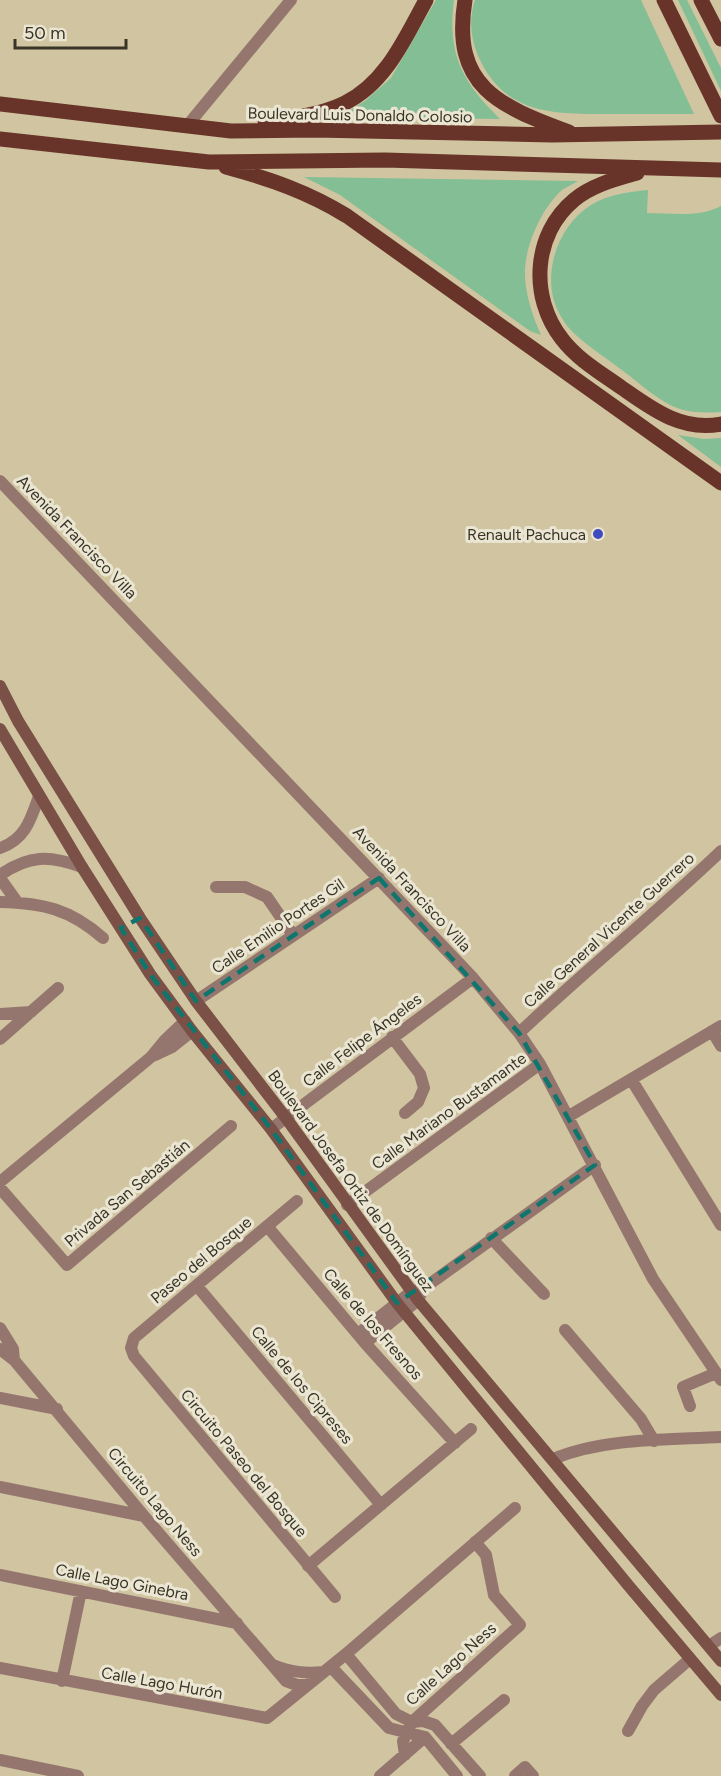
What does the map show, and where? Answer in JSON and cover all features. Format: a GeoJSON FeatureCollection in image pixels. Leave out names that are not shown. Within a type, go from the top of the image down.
{"type":"FeatureCollection","features":[{"type":"Feature","properties":{"kind":"main road"},"geometry":{"type":"LineString","coordinates":[[231,131],[316,113],[345,104],[379,78],[426,0]]}},
{"type":"Feature","properties":{"kind":"main road"},"geometry":{"type":"LineString","coordinates":[[465,0],[461,22],[464,49],[475,78],[494,99],[526,116],[578,135]]}},
{"type":"Feature","properties":{"kind":"main road"},"geometry":{"type":"LineString","coordinates":[[653,0],[691,53]]}},
{"type":"Feature","properties":{"kind":"main road"},"geometry":{"type":"LineString","coordinates":[[664,0],[721,116]]}},
{"type":"Feature","properties":{"kind":"main road"},"geometry":{"type":"LineString","coordinates":[[701,0],[721,39]]}},
{"type":"Feature","properties":{"kind":"main road","name":"Boulevard Luis Donaldo Colosio"},"geometry":{"type":"LineString","coordinates":[[0,104],[231,131],[315,130],[578,135],[721,132]]}},
{"type":"Feature","properties":{"kind":"main road"},"geometry":{"type":"LineString","coordinates":[[0,139],[209,162],[385,160],[721,170]]}},
{"type":"Feature","properties":{"kind":"main road"},"geometry":{"type":"LineString","coordinates":[[209,162],[275,180],[322,201],[347,216],[721,483]]}},
{"type":"Feature","properties":{"kind":"main road"},"geometry":{"type":"LineString","coordinates":[[650,169],[594,187],[575,199],[560,214],[550,228],[543,247],[539,269],[546,314],[561,338],[574,353],[655,412],[675,421],[697,426],[721,424]]}},
{"type":"Feature","properties":{"kind":"street"},"geometry":{"type":"LineString","coordinates":[[187,126],[291,0]]}},
{"type":"Feature","properties":{"kind":"street","name":"Avenida Francisco Villa"},"geometry":{"type":"LineString","coordinates":[[0,481],[379,878],[473,978],[519,1032],[569,1116],[653,1279],[718,1376]]}},
{"type":"Feature","properties":{"kind":"street","name":"Boulevard Josefa Ortiz de Domínguez"},"geometry":{"type":"LineString","coordinates":[[0,686],[18,721],[140,918],[196,1001],[286,1118],[415,1296],[721,1661]]}},
{"type":"Feature","properties":{"kind":"street","name":"Boulevard Josefa Ortiz de Domínguez"},"geometry":{"type":"LineString","coordinates":[[0,729],[82,867],[150,974],[188,1026],[271,1129],[400,1308],[721,1695]]}},
{"type":"Feature","properties":{"kind":"street"},"geometry":{"type":"LineString","coordinates":[[0,848],[22,836],[39,796]]}},
{"type":"Feature","properties":{"kind":"street","name":"Calle General Vicente Guerrero"},"geometry":{"type":"LineString","coordinates":[[519,1032],[574,981],[677,893],[721,851]]}},
{"type":"Feature","properties":{"kind":"street"},"geometry":{"type":"LineString","coordinates":[[17,902],[0,877],[18,864],[33,859],[50,858],[82,867]]}},
{"type":"Feature","properties":{"kind":"street","name":"Calle Emilio Portes Gil"},"geometry":{"type":"LineString","coordinates":[[196,1001],[379,878]]}},
{"type":"Feature","properties":{"kind":"street"},"geometry":{"type":"LineString","coordinates":[[216,887],[245,887],[267,897],[293,935]]}},
{"type":"Feature","properties":{"kind":"street"},"geometry":{"type":"LineString","coordinates":[[0,902],[36,903],[55,908],[88,926],[103,938]]}},
{"type":"Feature","properties":{"kind":"street"},"geometry":{"type":"LineString","coordinates":[[121,928],[140,918]]}},
{"type":"Feature","properties":{"kind":"street","name":"Calle Felipe Ángeles"},"geometry":{"type":"LineString","coordinates":[[271,1129],[473,978]]}},
{"type":"Feature","properties":{"kind":"street"},"geometry":{"type":"LineString","coordinates":[[0,1039],[58,988]]}},
{"type":"Feature","properties":{"kind":"street"},"geometry":{"type":"LineString","coordinates":[[0,1014],[31,1012]]}},
{"type":"Feature","properties":{"kind":"street"},"geometry":{"type":"LineString","coordinates":[[0,1182],[151,1057],[165,1040],[188,1026]]}},
{"type":"Feature","properties":{"kind":"street"},"geometry":{"type":"LineString","coordinates":[[569,1116],[716,1028],[721,1046]]}},
{"type":"Feature","properties":{"kind":"street"},"geometry":{"type":"LineString","coordinates":[[392,1037],[420,1074],[424,1088],[418,1102],[405,1113]]}},
{"type":"Feature","properties":{"kind":"street"},"geometry":{"type":"LineString","coordinates":[[211,1054],[227,1041]]}},
{"type":"Feature","properties":{"kind":"street","name":"Calle Mariano Bustamante"},"geometry":{"type":"LineString","coordinates":[[347,1205],[540,1064]]}},
{"type":"Feature","properties":{"kind":"street"},"geometry":{"type":"LineString","coordinates":[[631,1079],[721,1225]]}},
{"type":"Feature","properties":{"kind":"street","name":"Privada San Sebastián"},"geometry":{"type":"LineString","coordinates":[[0,1188],[67,1265],[231,1126]]}},
{"type":"Feature","properties":{"kind":"street"},"geometry":{"type":"LineString","coordinates":[[362,1339],[424,1287],[595,1165]]}},
{"type":"Feature","properties":{"kind":"street","name":"Paseo del Bosque"},"geometry":{"type":"LineString","coordinates":[[131,1348],[134,1338],[297,1201]]}},
{"type":"Feature","properties":{"kind":"street","name":"Calle de los Fresnos"},"geometry":{"type":"LineString","coordinates":[[267,1227],[362,1339],[455,1443]]}},
{"type":"Feature","properties":{"kind":"street"},"geometry":{"type":"LineString","coordinates":[[491,1238],[544,1294]]}},
{"type":"Feature","properties":{"kind":"street","name":"Calle de los Cipreses"},"geometry":{"type":"LineString","coordinates":[[197,1286],[381,1505]]}},
{"type":"Feature","properties":{"kind":"street","name":"Circuito Lago Ness"},"geometry":{"type":"LineString","coordinates":[[0,1328],[13,1349],[14,1360]]}},
{"type":"Feature","properties":{"kind":"street"},"geometry":{"type":"LineString","coordinates":[[565,1330],[641,1419],[654,1441]]}},
{"type":"Feature","properties":{"kind":"street","name":"Circuito Paseo del Bosque"},"geometry":{"type":"LineString","coordinates":[[131,1348],[134,1356],[335,1598]]}},
{"type":"Feature","properties":{"kind":"street","name":"Circuito Lago Ness"},"geometry":{"type":"LineString","coordinates":[[0,1349],[14,1360],[57,1409],[144,1516],[286,1681],[297,1685],[308,1685]]}},
{"type":"Feature","properties":{"kind":"street"},"geometry":{"type":"LineString","coordinates":[[690,1406],[683,1387],[718,1376]]}},
{"type":"Feature","properties":{"kind":"street"},"geometry":{"type":"LineString","coordinates":[[0,1398],[57,1409]]}},
{"type":"Feature","properties":{"kind":"street"},"geometry":{"type":"LineString","coordinates":[[308,1566],[471,1429]]}},
{"type":"Feature","properties":{"kind":"street"},"geometry":{"type":"LineString","coordinates":[[553,1459],[592,1447],[721,1437]]}},
{"type":"Feature","properties":{"kind":"street"},"geometry":{"type":"LineString","coordinates":[[0,1487],[144,1516]]}},
{"type":"Feature","properties":{"kind":"street"},"geometry":{"type":"LineString","coordinates":[[271,1664],[306,1674],[328,1669],[516,1508]]}},
{"type":"Feature","properties":{"kind":"street","name":"Calle Lago Ness"},"geometry":{"type":"LineString","coordinates":[[405,1755],[403,1741],[409,1726],[520,1625],[494,1595],[486,1555],[475,1542]]}},
{"type":"Feature","properties":{"kind":"street"},"geometry":{"type":"LineString","coordinates":[[628,1585],[645,1572]]}},
{"type":"Feature","properties":{"kind":"street","name":"Calle Lago Ginebra"},"geometry":{"type":"LineString","coordinates":[[0,1575],[237,1623]]}},
{"type":"Feature","properties":{"kind":"street"},"geometry":{"type":"LineString","coordinates":[[62,1681],[81,1591]]}},
{"type":"Feature","properties":{"kind":"street"},"geometry":{"type":"LineString","coordinates":[[709,1646],[721,1638]]}},
{"type":"Feature","properties":{"kind":"street"},"geometry":{"type":"LineString","coordinates":[[346,1654],[396,1714],[425,1737],[457,1776]]}},
{"type":"Feature","properties":{"kind":"street"},"geometry":{"type":"LineString","coordinates":[[628,1731],[654,1690],[690,1659]]}},
{"type":"Feature","properties":{"kind":"street","name":"Calle Lago Hurón"},"geometry":{"type":"LineString","coordinates":[[0,1668],[267,1718],[328,1669]]}},
{"type":"Feature","properties":{"kind":"street"},"geometry":{"type":"LineString","coordinates":[[328,1669],[389,1728],[409,1726],[423,1721],[435,1725],[480,1776]]}},
{"type":"Feature","properties":{"kind":"street"},"geometry":{"type":"LineString","coordinates":[[451,1744],[504,1700]]}},
{"type":"Feature","properties":{"kind":"street"},"geometry":{"type":"LineString","coordinates":[[380,1776],[425,1737]]}},
{"type":"Feature","properties":{"kind":"street"},"geometry":{"type":"LineString","coordinates":[[0,1760],[77,1776]]}},
{"type":"Feature","properties":{"kind":"street"},"geometry":{"type":"LineString","coordinates":[[515,1776],[529,1772]]}},
{"type":"Feature","properties":{"kind":"highlighted area"},"geometry":{"type":"Polygon","coordinates":[[[379,878],[519,1033],[595,1165],[397,1303],[271,1129],[150,974],[121,928],[140,918],[196,1001],[379,878]]]}},
{"type":"Feature","properties":{"kind":"green space"},"geometry":{"type":"Polygon","coordinates":[[[436,0],[454,0],[453,36],[460,66],[476,92],[500,119],[339,117],[365,101],[391,78],[436,0]]]}},
{"type":"Feature","properties":{"kind":"green space"},"geometry":{"type":"Polygon","coordinates":[[[475,0],[641,0],[694,114],[554,112],[520,102],[505,93],[492,80],[481,62],[473,39],[471,24],[475,0]]]}},
{"type":"Feature","properties":{"kind":"green space"},"geometry":{"type":"Polygon","coordinates":[[[678,0],[687,0],[721,68],[721,91],[678,0]]]}},
{"type":"Feature","properties":{"kind":"green space"},"geometry":{"type":"Polygon","coordinates":[[[304,177],[578,181],[562,190],[548,206],[532,237],[526,258],[527,294],[541,335],[530,331],[340,195],[304,177]]]}},
{"type":"Feature","properties":{"kind":"green space"},"geometry":{"type":"Polygon","coordinates":[[[648,190],[647,213],[694,213],[721,206],[721,412],[685,410],[672,406],[657,397],[574,333],[561,316],[554,299],[551,284],[555,253],[569,226],[579,214],[605,198],[648,190]]]}},
{"type":"Feature","properties":{"kind":"green space"},"geometry":{"type":"Polygon","coordinates":[[[678,435],[704,439],[721,438],[721,467],[678,435]]]}},
{"type":"Feature","properties":{"kind":"place","name":"Renault Pachuca"},"geometry":{"type":"Point","coordinates":[598,534]}}]}
